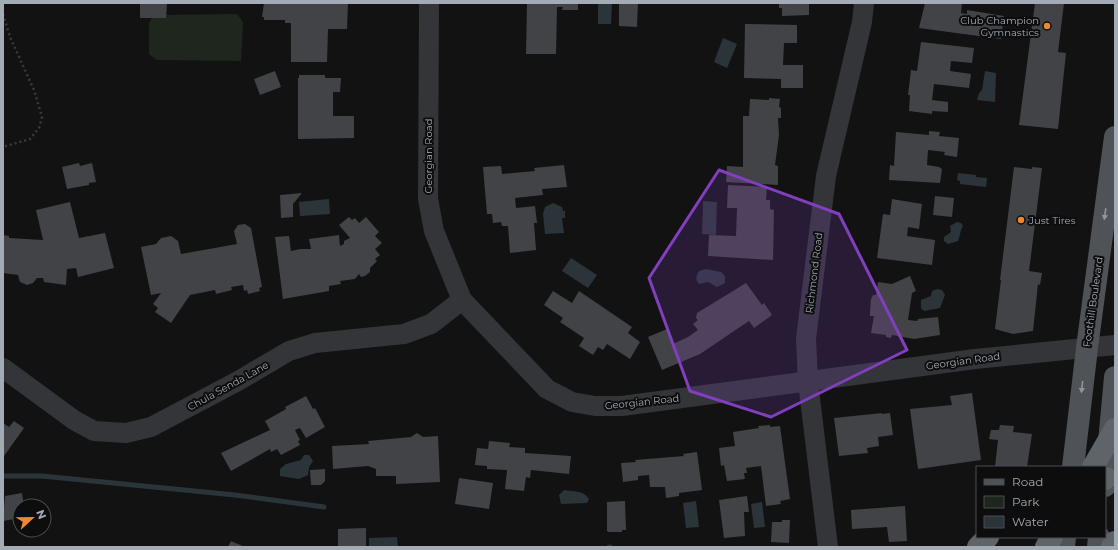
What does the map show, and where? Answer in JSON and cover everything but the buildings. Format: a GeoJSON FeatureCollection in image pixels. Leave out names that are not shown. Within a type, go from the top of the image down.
{"type":"FeatureCollection","features":[{"type":"Feature","properties":{"kind":"highway"},"geometry":{"type":"LineString","coordinates":[[1105,466],[1115,429]]}},
{"type":"Feature","properties":{"kind":"highway"},"geometry":{"type":"LineString","coordinates":[[978,547],[987,538]]}},
{"type":"Feature","properties":{"kind":"highway"},"geometry":{"type":"LineString","coordinates":[[1046,547],[1051,538]]}},
{"type":"Feature","properties":{"kind":"highway"},"geometry":{"type":"LineString","coordinates":[[1112,547],[1115,542]]}},
{"type":"Feature","properties":{"kind":"main road","name":"Foothill Boulevard"},"geometry":{"type":"LineString","coordinates":[[1073,466],[1115,137]]}},
{"type":"Feature","properties":{"kind":"main road"},"geometry":{"type":"LineString","coordinates":[[1103,466],[1115,377]]}},
{"type":"Feature","properties":{"kind":"street","name":"Georgian Road"},"geometry":{"type":"LineString","coordinates":[[429,3],[428,199],[434,231],[462,300],[547,389],[572,402],[595,406],[622,406],[975,359],[1115,345]]}},
{"type":"Feature","properties":{"kind":"street","name":"Richmond Road"},"geometry":{"type":"LineString","coordinates":[[828,547],[808,382],[806,338],[826,176],[862,22],[864,3]]}},
{"type":"Feature","properties":{"kind":"street","name":"Chula Senda Lane"},"geometry":{"type":"LineString","coordinates":[[3,368],[74,420],[94,431],[126,432],[151,427],[238,381],[289,351],[315,343],[404,334],[431,324],[462,300]]}},
{"type":"Feature","properties":{"kind":"path"},"geometry":{"type":"LineString","coordinates":[[3,14],[10,37],[34,90],[42,117],[39,128],[30,139],[3,147]]}},
{"type":"Feature","properties":{"kind":"highlighted area"},"geometry":{"type":"Polygon","coordinates":[[[719,170],[839,214],[907,350],[771,417],[690,391],[649,278],[719,170]]]}},
{"type":"Feature","properties":{"kind":"green space"},"geometry":{"type":"Polygon","coordinates":[[[237,14],[243,22],[241,61],[157,60],[149,54],[149,23],[154,15],[237,14]]]}},
{"type":"Feature","properties":{"kind":"water"},"geometry":{"type":"Polygon","coordinates":[[[598,3],[612,3],[611,24],[598,24],[598,3]]]}},
{"type":"Feature","properties":{"kind":"water"},"geometry":{"type":"Polygon","coordinates":[[[723,38],[737,44],[727,68],[714,62],[723,38]]]}},
{"type":"Feature","properties":{"kind":"water"},"geometry":{"type":"Polygon","coordinates":[[[985,71],[996,73],[995,102],[977,100],[979,93],[982,90],[985,71]]]}},
{"type":"Feature","properties":{"kind":"water"},"geometry":{"type":"Polygon","coordinates":[[[958,173],[987,178],[986,187],[960,184],[960,181],[957,180],[958,173]]]}},
{"type":"Feature","properties":{"kind":"water"},"geometry":{"type":"Polygon","coordinates":[[[329,199],[330,214],[300,216],[299,202],[329,199]]]}},
{"type":"Feature","properties":{"kind":"water"},"geometry":{"type":"Polygon","coordinates":[[[703,201],[717,202],[716,235],[702,234],[703,201]]]}},
{"type":"Feature","properties":{"kind":"water"},"geometry":{"type":"Polygon","coordinates":[[[553,203],[562,207],[563,211],[565,211],[565,218],[562,218],[564,233],[545,234],[543,214],[545,207],[553,203]]]}},
{"type":"Feature","properties":{"kind":"water"},"geometry":{"type":"Polygon","coordinates":[[[957,222],[961,223],[963,226],[958,241],[948,244],[944,241],[944,237],[951,232],[950,226],[957,222]]]}},
{"type":"Feature","properties":{"kind":"water"},"geometry":{"type":"Polygon","coordinates":[[[571,258],[597,275],[588,288],[562,271],[571,258]]]}},
{"type":"Feature","properties":{"kind":"water"},"geometry":{"type":"Polygon","coordinates":[[[706,269],[721,272],[725,276],[725,283],[717,287],[708,282],[699,284],[696,279],[697,274],[699,271],[706,269]]]}},
{"type":"Feature","properties":{"kind":"water"},"geometry":{"type":"Polygon","coordinates":[[[937,289],[942,290],[945,295],[940,308],[924,311],[921,308],[921,300],[931,296],[932,291],[937,289]]]}},
{"type":"Feature","properties":{"kind":"water"},"geometry":{"type":"Polygon","coordinates":[[[304,455],[309,455],[313,461],[309,467],[308,475],[299,479],[280,476],[280,469],[286,464],[301,460],[304,455]]]}},
{"type":"Feature","properties":{"kind":"water"},"geometry":{"type":"Polygon","coordinates":[[[564,490],[584,494],[589,499],[587,503],[561,504],[559,495],[564,490]]]}},
{"type":"Feature","properties":{"kind":"water"},"geometry":{"type":"Polygon","coordinates":[[[696,501],[699,527],[686,528],[683,503],[696,501]]]}},
{"type":"Feature","properties":{"kind":"water"},"geometry":{"type":"Polygon","coordinates":[[[762,502],[765,527],[754,528],[751,504],[762,502]]]}},
{"type":"Feature","properties":{"kind":"water"},"geometry":{"type":"Polygon","coordinates":[[[397,537],[398,547],[369,547],[369,538],[397,537]]]}},
{"type":"Feature","properties":{"kind":"waterway"},"geometry":{"type":"LineString","coordinates":[[3,476],[42,476],[235,495],[324,507]]}},
{"type":"Feature","properties":{"kind":"place","name":"Club Champion Gymnastics"},"geometry":{"type":"Point","coordinates":[1047,26]}},
{"type":"Feature","properties":{"kind":"place","name":"Just Tires"},"geometry":{"type":"Point","coordinates":[1021,220]}}]}
